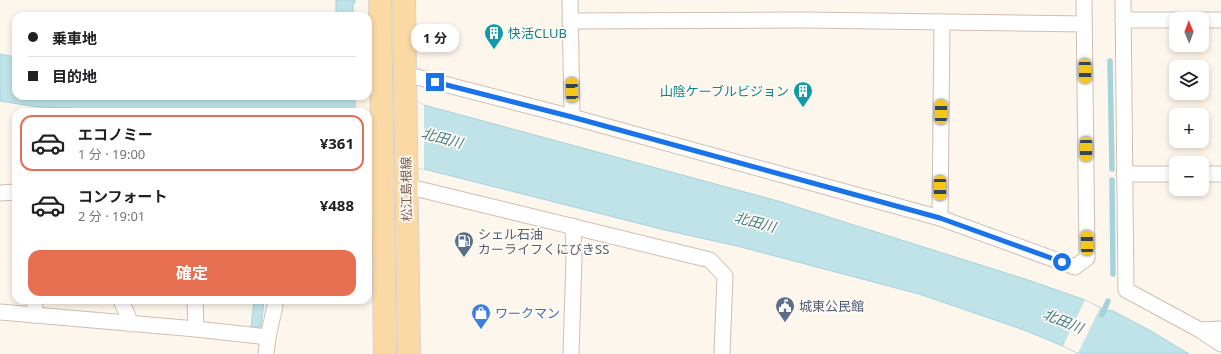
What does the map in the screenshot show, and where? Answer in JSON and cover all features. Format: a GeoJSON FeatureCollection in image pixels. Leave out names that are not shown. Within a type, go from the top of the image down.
{"type":"FeatureCollection","features":[{"type":"Feature","properties":{"kind":"main road","name":"松江島根線"},"geometry":{"type":"LineString","coordinates":[[380,0],[385,354]]}},
{"type":"Feature","properties":{"kind":"main road","name":"松江島根線"},"geometry":{"type":"LineString","coordinates":[[404,0],[409,354]]}},
{"type":"Feature","properties":{"kind":"street"},"geometry":{"type":"LineString","coordinates":[[570,0],[572,117]]}},
{"type":"Feature","properties":{"kind":"street"},"geometry":{"type":"LineString","coordinates":[[405,81],[572,117],[940,218],[1075,267],[1087,258],[1084,0]]}},
{"type":"Feature","properties":{"kind":"street"},"geometry":{"type":"LineString","coordinates":[[1122,0],[1126,290],[1200,330],[1221,344]]}},
{"type":"Feature","properties":{"kind":"street"},"geometry":{"type":"LineString","coordinates":[[570,20],[804,20],[1084,24]]}},
{"type":"Feature","properties":{"kind":"street"},"geometry":{"type":"LineString","coordinates":[[1123,20],[1169,20]]}},
{"type":"Feature","properties":{"kind":"street"},"geometry":{"type":"LineString","coordinates":[[1209,20],[1221,20]]}},
{"type":"Feature","properties":{"kind":"street"},"geometry":{"type":"LineString","coordinates":[[940,218],[942,22]]}},
{"type":"Feature","properties":{"kind":"street"},"geometry":{"type":"LineString","coordinates":[[1124,174],[1169,174]]}},
{"type":"Feature","properties":{"kind":"street"},"geometry":{"type":"LineString","coordinates":[[1209,174],[1221,174]]}},
{"type":"Feature","properties":{"kind":"street"},"geometry":{"type":"LineString","coordinates":[[406,180],[573,226],[710,260],[725,276],[722,354]]}},
{"type":"Feature","properties":{"kind":"street"},"geometry":{"type":"LineString","coordinates":[[0,193],[12,192]]}},
{"type":"Feature","properties":{"kind":"street"},"geometry":{"type":"LineString","coordinates":[[571,354],[574,258],[573,226]]}},
{"type":"Feature","properties":{"kind":"street"},"geometry":{"type":"LineString","coordinates":[[34,315],[35,304]]}},
{"type":"Feature","properties":{"kind":"street"},"geometry":{"type":"LineString","coordinates":[[123,304],[131,324]]}},
{"type":"Feature","properties":{"kind":"street"},"geometry":{"type":"LineString","coordinates":[[195,304],[196,329]]}},
{"type":"Feature","properties":{"kind":"street"},"geometry":{"type":"LineString","coordinates":[[266,354],[275,306]]}},
{"type":"Feature","properties":{"kind":"street"},"geometry":{"type":"LineString","coordinates":[[0,312],[196,329],[268,337]]}},
{"type":"Feature","properties":{"kind":"street"},"geometry":{"type":"LineString","coordinates":[[1200,330],[1221,329]]}},
{"type":"Feature","properties":{"kind":"water"},"geometry":{"type":"Polygon","coordinates":[[[336,0],[355,0],[355,3],[353,3],[353,12],[336,12],[336,0]]]}},
{"type":"Feature","properties":{"kind":"water","name":"北田川"},"geometry":{"type":"Polygon","coordinates":[[[0,54],[12,56],[12,100],[372,100],[372,79],[424,105],[778,201],[1028,280],[1085,300],[1105,310],[1113,311],[1151,331],[1189,354],[1079,354],[1024,330],[919,294],[737,246],[665,230],[424,169],[372,161],[372,108],[71,108],[37,107],[0,101],[0,54]]]}},
{"type":"Feature","properties":{"kind":"water"},"geometry":{"type":"Polygon","coordinates":[[[254,304],[264,304],[261,327],[251,327],[254,304]]]}},
{"type":"Feature","properties":{"kind":"pier"},"geometry":{"type":"Polygon","coordinates":[[[372,79],[424,105],[424,169],[372,161],[372,108],[356,108],[356,100],[372,100],[372,79]]]}},
{"type":"Feature","properties":{"kind":"pier"},"geometry":{"type":"Polygon","coordinates":[[[1085,300],[1100,308],[1078,353],[1063,346],[1085,300]]]}},
{"type":"Feature","properties":{"kind":"waterway"},"geometry":{"type":"LineString","coordinates":[[1110,61],[1112,169]]}},
{"type":"Feature","properties":{"kind":"waterway"},"geometry":{"type":"LineString","coordinates":[[1112,180],[1113,274]]}},
{"type":"Feature","properties":{"kind":"waterway"},"geometry":{"type":"LineString","coordinates":[[1102,315],[1108,301]]}},
{"type":"Feature","properties":{"kind":"place","name":"快活CLUB"},"geometry":{"type":"Point","coordinates":[494,50]}},
{"type":"Feature","properties":{"kind":"place","name":"山陰ケーブルビジョン"},"geometry":{"type":"Point","coordinates":[803,108]}},
{"type":"Feature","properties":{"kind":"place","name":"シェル石油 カーライフくにびきSS"},"geometry":{"type":"Point","coordinates":[464,258]}},
{"type":"Feature","properties":{"kind":"place","name":"城東公民館"},"geometry":{"type":"Point","coordinates":[785,323]}},
{"type":"Feature","properties":{"kind":"place","name":"ワークマン"},"geometry":{"type":"Point","coordinates":[481,330]}},
{"type":"Feature","properties":{"kind":"route"},"geometry":{"type":"LineString","coordinates":[[435,82],[572,117],[940,218],[1062,262]]}}]}
